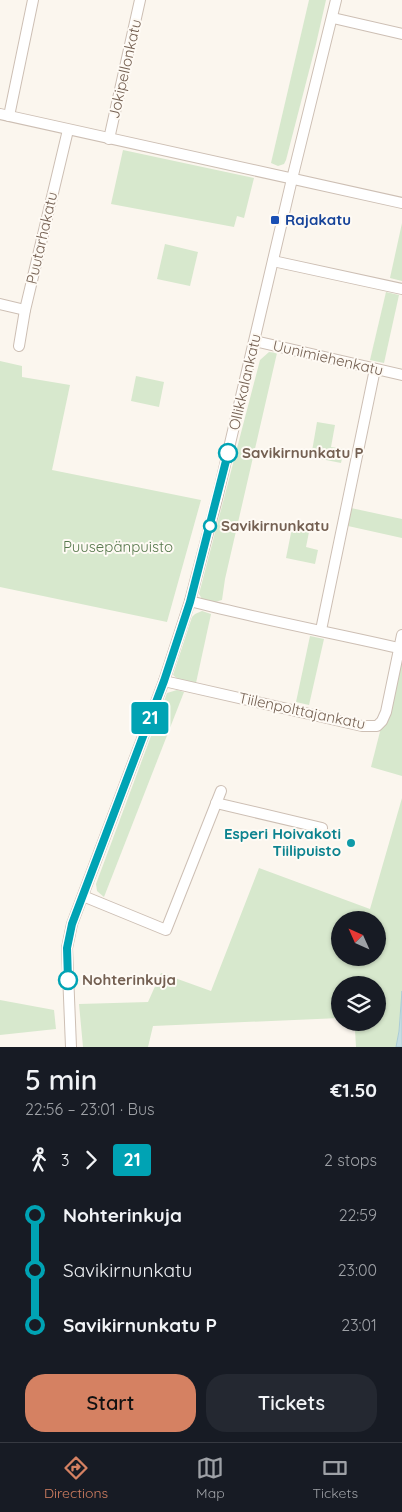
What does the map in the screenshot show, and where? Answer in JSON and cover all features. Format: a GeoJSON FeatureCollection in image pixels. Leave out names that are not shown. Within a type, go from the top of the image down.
{"type":"FeatureCollection","features":[{"type":"Feature","properties":{"kind":"street"},"geometry":{"type":"LineString","coordinates":[[33,0],[4,115],[402,203]]}},
{"type":"Feature","properties":{"kind":"street","name":"Jokipellonkatu"},"geometry":{"type":"LineString","coordinates":[[109,138],[140,0]]}},
{"type":"Feature","properties":{"kind":"street","name":"Ollikkalankatu"},"geometry":{"type":"LineString","coordinates":[[71,1047],[67,948],[72,924],[164,681],[190,602],[217,499],[336,0]]}},
{"type":"Feature","properties":{"kind":"street"},"geometry":{"type":"LineString","coordinates":[[333,18],[402,34]]}},
{"type":"Feature","properties":{"kind":"street","name":"Puutarhakatu"},"geometry":{"type":"LineString","coordinates":[[19,346],[68,130]]}},
{"type":"Feature","properties":{"kind":"street"},"geometry":{"type":"LineString","coordinates":[[273,261],[402,289]]}},
{"type":"Feature","properties":{"kind":"street"},"geometry":{"type":"LineString","coordinates":[[0,304],[26,310]]}},
{"type":"Feature","properties":{"kind":"street","name":"Uunimiehenkatu"},"geometry":{"type":"LineString","coordinates":[[255,342],[402,374]]}},
{"type":"Feature","properties":{"kind":"street"},"geometry":{"type":"LineString","coordinates":[[321,630],[375,369]]}},
{"type":"Feature","properties":{"kind":"street"},"geometry":{"type":"LineString","coordinates":[[190,602],[399,648]]}},
{"type":"Feature","properties":{"kind":"street","name":"Tiilenpolttajankatu"},"geometry":{"type":"LineString","coordinates":[[164,681],[369,727],[376,726],[382,721],[386,712],[402,634]]}},
{"type":"Feature","properties":{"kind":"street"},"geometry":{"type":"LineString","coordinates":[[83,896],[166,930],[221,790]]}},
{"type":"Feature","properties":{"kind":"street"},"geometry":{"type":"LineString","coordinates":[[216,803],[322,828]]}},
{"type":"Feature","properties":{"kind":"green space"},"geometry":{"type":"Polygon","coordinates":[[[309,0],[326,0],[286,160],[284,164],[278,166],[271,163],[309,0]]]}},
{"type":"Feature","properties":{"kind":"green space"},"geometry":{"type":"Polygon","coordinates":[[[123,150],[254,178],[244,218],[237,216],[234,227],[111,204],[123,150]]]}},
{"type":"Feature","properties":{"kind":"green space"},"geometry":{"type":"Polygon","coordinates":[[[402,223],[402,281],[390,278],[402,223]]]}},
{"type":"Feature","properties":{"kind":"green space"},"geometry":{"type":"Polygon","coordinates":[[[165,244],[198,252],[190,286],[157,279],[165,244]]]}},
{"type":"Feature","properties":{"kind":"green space"},"geometry":{"type":"Polygon","coordinates":[[[386,292],[399,295],[384,363],[370,360],[386,292]]]}},
{"type":"Feature","properties":{"kind":"green space"},"geometry":{"type":"Polygon","coordinates":[[[269,352],[277,353],[225,579],[222,600],[215,602],[202,599],[199,594],[260,360],[269,352]]]}},
{"type":"Feature","properties":{"kind":"green space","name":"Puusepänpuisto"},"geometry":{"type":"Polygon","coordinates":[[[0,361],[22,366],[22,377],[70,385],[52,470],[201,500],[167,622],[0,587],[0,361]]]}},
{"type":"Feature","properties":{"kind":"green space"},"geometry":{"type":"Polygon","coordinates":[[[136,376],[164,382],[159,407],[131,401],[136,376]]]}},
{"type":"Feature","properties":{"kind":"green space"},"geometry":{"type":"Polygon","coordinates":[[[317,422],[335,425],[331,447],[344,449],[341,463],[311,457],[317,422]]]}},
{"type":"Feature","properties":{"kind":"green space"},"geometry":{"type":"Polygon","coordinates":[[[351,508],[402,519],[402,538],[348,526],[351,508]]]}},
{"type":"Feature","properties":{"kind":"green space"},"geometry":{"type":"Polygon","coordinates":[[[293,523],[310,527],[306,547],[318,550],[315,564],[286,558],[293,523]]]}},
{"type":"Feature","properties":{"kind":"green space"},"geometry":{"type":"Polygon","coordinates":[[[202,611],[211,614],[196,683],[179,680],[173,675],[192,617],[202,611]]]}},
{"type":"Feature","properties":{"kind":"green space"},"geometry":{"type":"Polygon","coordinates":[[[310,636],[324,639],[309,705],[296,702],[310,636]]]}},
{"type":"Feature","properties":{"kind":"green space"},"geometry":{"type":"Polygon","coordinates":[[[402,645],[402,776],[371,767],[402,645]]]}},
{"type":"Feature","properties":{"kind":"green space"},"geometry":{"type":"Polygon","coordinates":[[[177,690],[184,692],[104,897],[97,891],[96,884],[167,693],[177,690]]]}},
{"type":"Feature","properties":{"kind":"green space"},"geometry":{"type":"Polygon","coordinates":[[[402,798],[402,991],[396,1047],[356,1047],[355,1031],[386,1031],[386,976],[331,976],[331,1018],[153,1026],[148,1047],[83,1047],[79,1004],[148,1002],[161,973],[211,991],[259,868],[370,909],[402,798]]]}},
{"type":"Feature","properties":{"kind":"green space"},"geometry":{"type":"Polygon","coordinates":[[[0,1000],[54,1010],[56,1029],[0,1035],[0,1000]]]}},
{"type":"Feature","properties":{"kind":"water"},"geometry":{"type":"Polygon","coordinates":[[[402,991],[402,1047],[396,1047],[399,1031],[402,991]]]}},
{"type":"Feature","properties":{"kind":"bus line","name":"21"},"geometry":{"type":"LineString","coordinates":[[68,980],[67,948],[72,924],[164,681],[190,602],[228,453]]}},
{"type":"Feature","properties":{"kind":"place","name":"Rajakatu"},"geometry":{"type":"Point","coordinates":[275,220]}},
{"type":"Feature","properties":{"kind":"place","name":"Savikirnunkatu P"},"geometry":{"type":"Point","coordinates":[228,453]}},
{"type":"Feature","properties":{"kind":"place","name":"Savikirnunkatu"},"geometry":{"type":"Point","coordinates":[210,526]}},
{"type":"Feature","properties":{"kind":"place","name":"Esperi Hoivakoti Tiilipuisto"},"geometry":{"type":"Point","coordinates":[351,843]}},
{"type":"Feature","properties":{"kind":"place","name":"Nohterinkuja"},"geometry":{"type":"Point","coordinates":[68,980]}}]}
